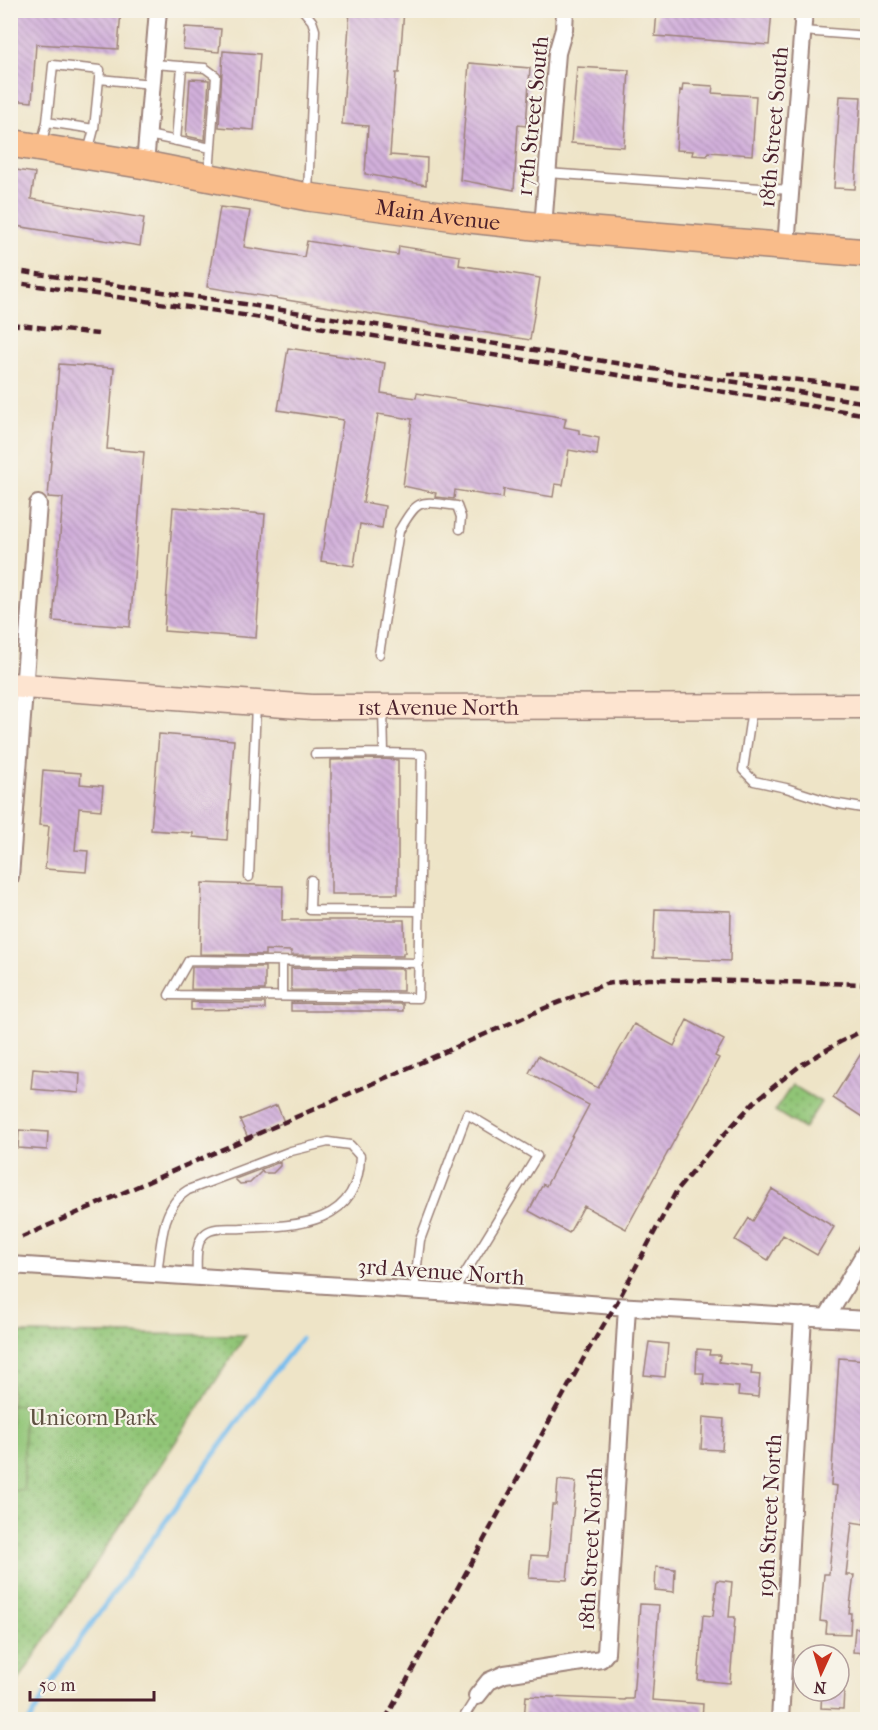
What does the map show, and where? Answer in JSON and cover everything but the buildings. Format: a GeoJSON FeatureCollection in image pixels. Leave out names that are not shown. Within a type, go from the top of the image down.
{"type":"FeatureCollection","features":[{"type":"Feature","properties":{"kind":"main road","name":"Main Avenue"},"geometry":{"type":"LineString","coordinates":[[10,142],[146,165],[308,197],[543,227],[867,253]]}},
{"type":"Feature","properties":{"kind":"street"},"geometry":{"type":"LineString","coordinates":[[146,165],[158,10]]}},
{"type":"Feature","properties":{"kind":"street","name":"17th Street South"},"geometry":{"type":"LineString","coordinates":[[543,227],[557,52],[564,29],[565,10]]}},
{"type":"Feature","properties":{"kind":"street","name":"18th Street South"},"geometry":{"type":"LineString","coordinates":[[786,247],[804,10]]}},
{"type":"Feature","properties":{"kind":"street"},"geometry":{"type":"LineString","coordinates":[[10,877],[18,686],[38,504]]}},
{"type":"Feature","properties":{"kind":"street","name":"1st Avenue North"},"geometry":{"type":"LineString","coordinates":[[18,686],[312,707],[867,706]]}},
{"type":"Feature","properties":{"kind":"street"},"geometry":{"type":"LineString","coordinates":[[827,1317],[867,1248]]}},
{"type":"Feature","properties":{"kind":"street","name":"3rd Avenue North"},"geometry":{"type":"LineString","coordinates":[[10,1265],[453,1293],[627,1307],[867,1320]]}},
{"type":"Feature","properties":{"kind":"street","name":"18th Street North"},"geometry":{"type":"LineString","coordinates":[[477,1696],[489,1681],[505,1674],[601,1659],[606,1653],[627,1307]]}},
{"type":"Feature","properties":{"kind":"street","name":"19th Street North"},"geometry":{"type":"LineString","coordinates":[[780,1719],[803,1316]]}},
{"type":"Feature","properties":{"kind":"lane"},"geometry":{"type":"LineString","coordinates":[[303,10],[312,21],[315,30],[308,197]]}},
{"type":"Feature","properties":{"kind":"lane"},"geometry":{"type":"LineString","coordinates":[[803,31],[867,36]]}},
{"type":"Feature","properties":{"kind":"lane"},"geometry":{"type":"LineString","coordinates":[[154,64],[205,68],[216,76],[209,177]]}},
{"type":"Feature","properties":{"kind":"lane"},"geometry":{"type":"LineString","coordinates":[[40,147],[47,122],[53,65],[100,70],[94,129],[87,155]]}},
{"type":"Feature","properties":{"kind":"lane"},"geometry":{"type":"LineString","coordinates":[[176,141],[182,66]]}},
{"type":"Feature","properties":{"kind":"lane"},"geometry":{"type":"LineString","coordinates":[[99,79],[152,84]]}},
{"type":"Feature","properties":{"kind":"lane"},"geometry":{"type":"LineString","coordinates":[[47,122],[94,129]]}},
{"type":"Feature","properties":{"kind":"lane"},"geometry":{"type":"LineString","coordinates":[[148,135],[211,148]]}},
{"type":"Feature","properties":{"kind":"lane"},"geometry":{"type":"LineString","coordinates":[[547,173],[790,190]]}},
{"type":"Feature","properties":{"kind":"lane"},"geometry":{"type":"LineString","coordinates":[[379,654],[399,531],[414,506],[426,502],[457,506],[461,517],[460,529]]}},
{"type":"Feature","properties":{"kind":"lane"},"geometry":{"type":"LineString","coordinates":[[249,877],[256,704]]}},
{"type":"Feature","properties":{"kind":"lane"},"geometry":{"type":"LineString","coordinates":[[383,706],[384,753]]}},
{"type":"Feature","properties":{"kind":"lane"},"geometry":{"type":"LineString","coordinates":[[752,706],[743,770],[754,781],[786,788],[833,803],[867,809]]}},
{"type":"Feature","properties":{"kind":"lane"},"geometry":{"type":"LineString","coordinates":[[315,754],[422,754],[419,911],[419,963],[418,998],[170,995],[189,960],[419,963]]}},
{"type":"Feature","properties":{"kind":"lane"},"geometry":{"type":"LineString","coordinates":[[310,880],[310,910],[419,911]]}},
{"type":"Feature","properties":{"kind":"lane"},"geometry":{"type":"LineString","coordinates":[[282,962],[282,996]]}},
{"type":"Feature","properties":{"kind":"lane"},"geometry":{"type":"LineString","coordinates":[[414,1291],[420,1240],[467,1114],[537,1156],[453,1293]]}},
{"type":"Feature","properties":{"kind":"lane"},"geometry":{"type":"LineString","coordinates":[[157,1275],[168,1214],[179,1195],[291,1151],[328,1142],[350,1145],[360,1156],[360,1171],[356,1186],[344,1202],[328,1215],[288,1226],[217,1229],[205,1233],[200,1240],[197,1277]]}},
{"type":"Feature","properties":{"kind":"lane"},"geometry":{"type":"LineString","coordinates":[[462,1719],[477,1696]]}},
{"type":"Feature","properties":{"kind":"green space"},"geometry":{"type":"Polygon","coordinates":[[[792,1085],[821,1102],[804,1129],[775,1111],[792,1085]]]}},
{"type":"Feature","properties":{"kind":"green space","name":"Unicorn Park"},"geometry":{"type":"Polygon","coordinates":[[[11,1333],[246,1335],[13,1689],[11,1688],[11,1333]]]}},
{"type":"Feature","properties":{"kind":"green space"},"geometry":{"type":"Polygon","coordinates":[[[11,1405],[24,1405],[24,1490],[11,1490],[11,1405]]]}},
{"type":"Feature","properties":{"kind":"waterway"},"geometry":{"type":"LineString","coordinates":[[30,1720],[68,1656],[262,1388],[301,1339]]}},
{"type":"Feature","properties":{"kind":"railway"},"geometry":{"type":"LineString","coordinates":[[10,270],[225,301],[868,403]]}},
{"type":"Feature","properties":{"kind":"railway"},"geometry":{"type":"LineString","coordinates":[[10,282],[224,312],[868,415]]}},
{"type":"Feature","properties":{"kind":"railway"},"geometry":{"type":"LineString","coordinates":[[10,324],[98,334]]}},
{"type":"Feature","properties":{"kind":"railway"},"geometry":{"type":"LineString","coordinates":[[727,374],[868,388]]}},
{"type":"Feature","properties":{"kind":"railway"},"geometry":{"type":"LineString","coordinates":[[22,1237],[545,1008],[605,984],[648,979],[868,984]]}},
{"type":"Feature","properties":{"kind":"railway"},"geometry":{"type":"LineString","coordinates":[[385,1720],[677,1190],[754,1102],[801,1065],[868,1028]]}}]}
